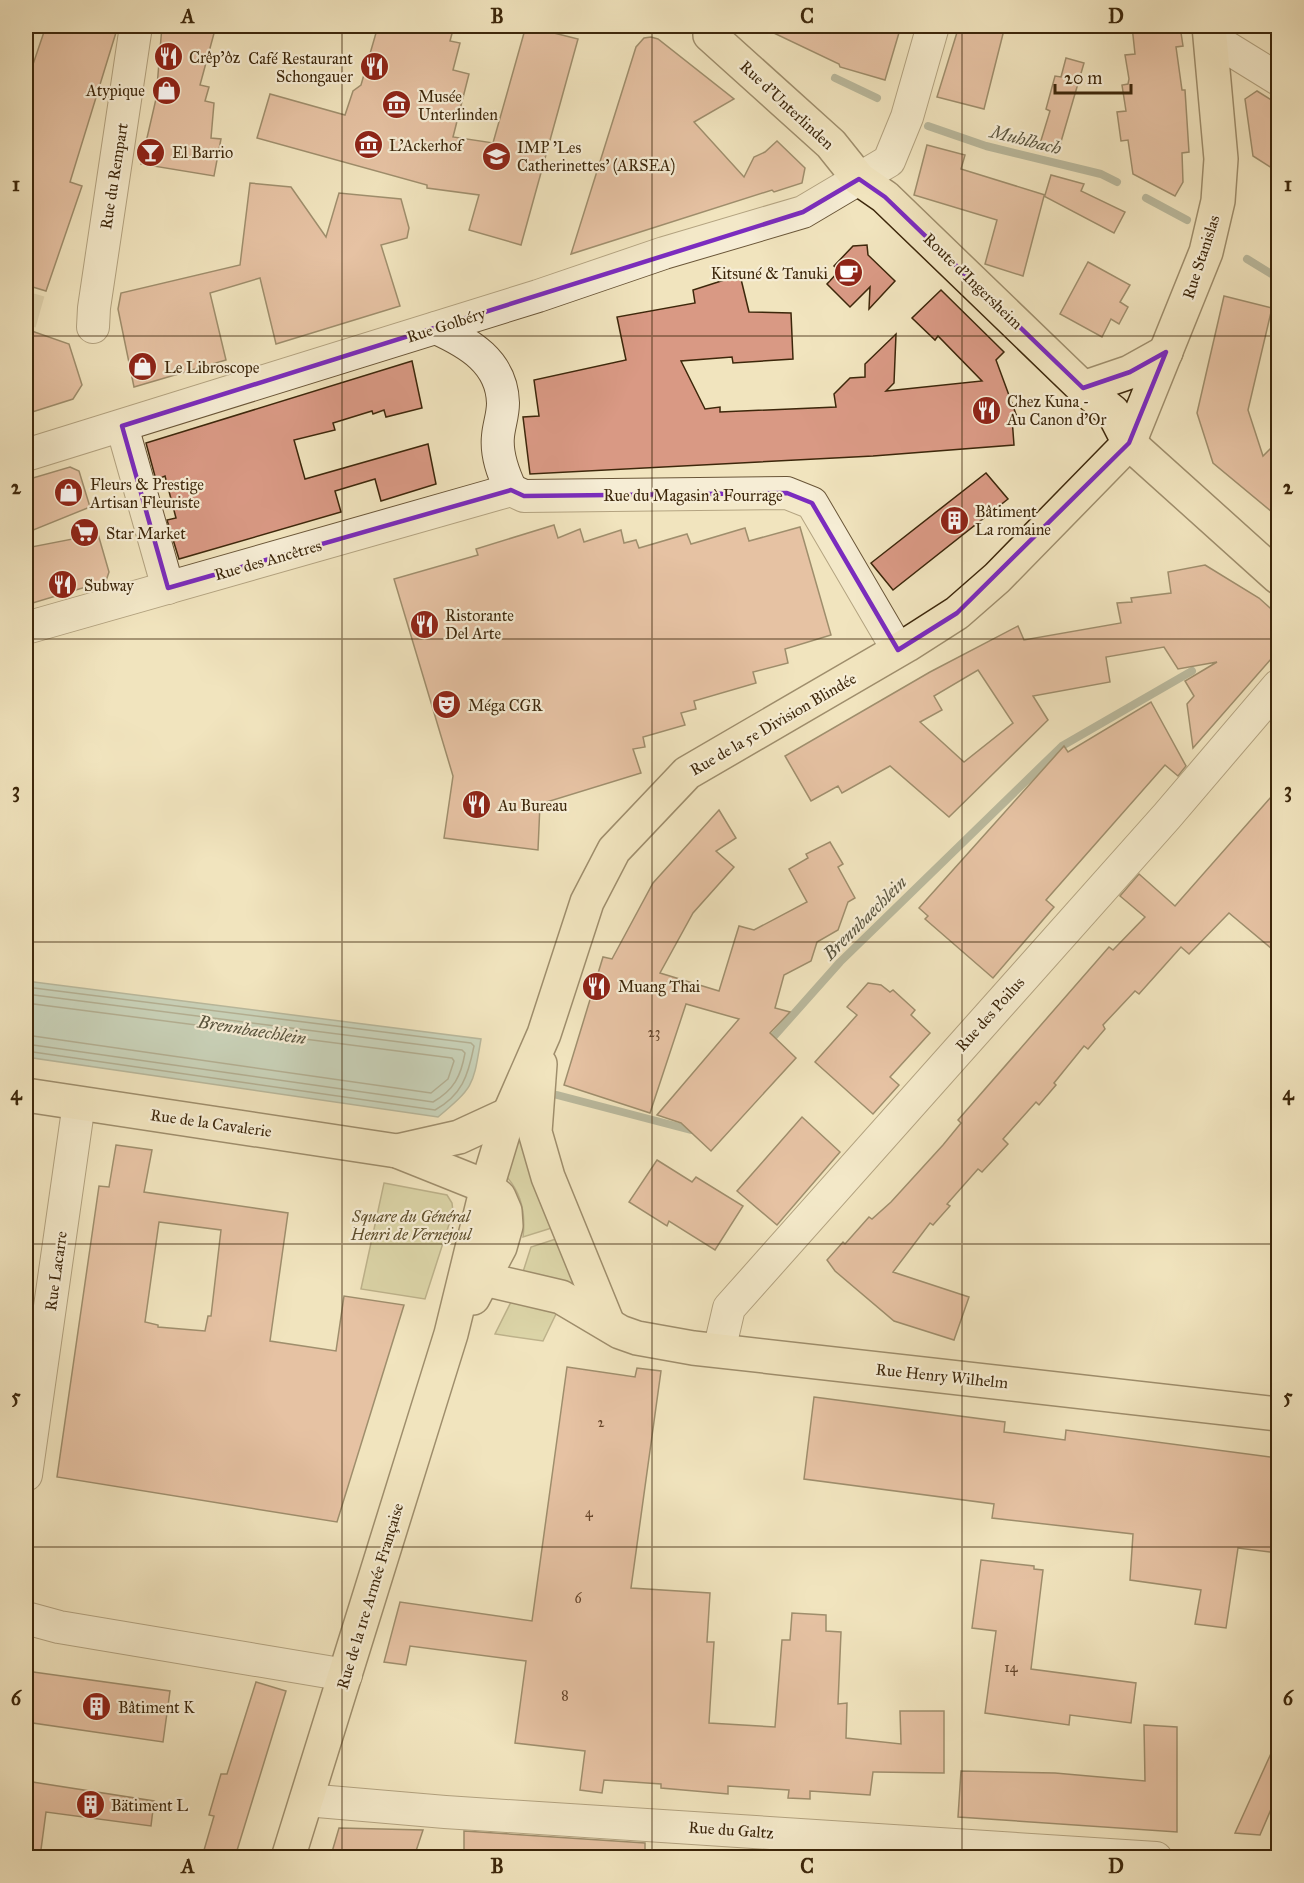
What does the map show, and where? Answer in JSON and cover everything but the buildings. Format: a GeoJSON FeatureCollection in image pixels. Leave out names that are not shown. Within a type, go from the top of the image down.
{"type":"FeatureCollection","features":[{"type":"Feature","properties":{"kind":"main road","name":"Rue d'Unterlinden"},"geometry":{"type":"LineString","coordinates":[[711,30],[831,144],[859,179]]}},
{"type":"Feature","properties":{"kind":"main road","name":"Rue Stanislas"},"geometry":{"type":"LineString","coordinates":[[1129,442],[1206,252],[1218,201],[1221,159],[1210,31]]}},
{"type":"Feature","properties":{"kind":"main road","name":"Route d'Ingersheim"},"geometry":{"type":"LineString","coordinates":[[859,179],[885,196],[1083,388],[1113,412],[1129,442],[1278,578]]}},
{"type":"Feature","properties":{"kind":"main road"},"geometry":{"type":"LineString","coordinates":[[1083,388],[1130,372],[1166,352]]}},
{"type":"Feature","properties":{"kind":"main road","name":"Rue de la 5e Division Blindée"},"geometry":{"type":"LineString","coordinates":[[451,1334],[487,1186],[509,1114],[544,1034],[587,902],[614,850],[687,773],[957,613],[997,578],[1129,442]]}},
{"type":"Feature","properties":{"kind":"main road"},"geometry":{"type":"LineString","coordinates":[[544,1034],[536,1096],[535,1132],[548,1177],[608,1324]]}},
{"type":"Feature","properties":{"kind":"main road","name":"Rue de la Cavalerie"},"geometry":{"type":"LineString","coordinates":[[26,1095],[397,1151],[487,1186]]}},
{"type":"Feature","properties":{"kind":"main road","name":"Rue de la Cavalerie"},"geometry":{"type":"LineString","coordinates":[[397,1151],[459,1137],[509,1114]]}},
{"type":"Feature","properties":{"kind":"main road"},"geometry":{"type":"LineString","coordinates":[[451,1334],[484,1279],[500,1246],[506,1226],[505,1211],[499,1197],[487,1186]]}},
{"type":"Feature","properties":{"kind":"main road","name":"Rue Henry Wilhelm"},"geometry":{"type":"LineString","coordinates":[[484,1279],[561,1296],[637,1338],[719,1351],[1278,1414]]}},
{"type":"Feature","properties":{"kind":"main road","name":"Rue de la 1re Armée Française"},"geometry":{"type":"LineString","coordinates":[[288,1857],[451,1334]]}},
{"type":"Feature","properties":{"kind":"street","name":"Rue du Rempart"},"geometry":{"type":"LineString","coordinates":[[93,327],[93,308],[136,26]]}},
{"type":"Feature","properties":{"kind":"street","name":"Rue Golbéry"},"geometry":{"type":"LineString","coordinates":[[26,455],[436,328],[664,253],[803,212],[889,161],[900,140],[933,26]]}},
{"type":"Feature","properties":{"kind":"street"},"geometry":{"type":"LineString","coordinates":[[1210,31],[1278,79]]}},
{"type":"Feature","properties":{"kind":"street"},"geometry":{"type":"LineString","coordinates":[[436,328],[473,346],[485,356],[495,371],[503,402],[497,436],[501,468],[511,490]]}},
{"type":"Feature","properties":{"kind":"street"},"geometry":{"type":"LineString","coordinates":[[122,426],[168,588]]}},
{"type":"Feature","properties":{"kind":"street","name":"Rue des Ancêtres"},"geometry":{"type":"LineString","coordinates":[[26,628],[511,490]]}},
{"type":"Feature","properties":{"kind":"street","name":"Rue du Magasin à Fourrage"},"geometry":{"type":"LineString","coordinates":[[511,490],[524,496],[787,493],[812,503],[898,650]]}},
{"type":"Feature","properties":{"kind":"street","name":"Rue des Poilus"},"geometry":{"type":"LineString","coordinates":[[719,1351],[729,1308],[1167,816],[1278,686]]}},
{"type":"Feature","properties":{"kind":"street","name":"Rue Lacarre"},"geometry":{"type":"LineString","coordinates":[[26,1475],[79,1103]]}},
{"type":"Feature","properties":{"kind":"street"},"geometry":{"type":"LineString","coordinates":[[26,1618],[59,1627],[346,1675]]}},
{"type":"Feature","properties":{"kind":"street","name":"Rue du Galtz"},"geometry":{"type":"LineString","coordinates":[[306,1800],[445,1812],[1156,1857]]}},
{"type":"Feature","properties":{"kind":"highlighted area"},"geometry":{"type":"Polygon","coordinates":[[[859,179],[885,197],[1083,388],[1130,372],[1166,352],[1129,443],[957,613],[898,650],[812,503],[787,493],[524,496],[511,490],[168,588],[122,426],[803,212],[859,179]]]}},
{"type":"Feature","properties":{"kind":"green space"},"geometry":{"type":"Polygon","coordinates":[[[522,1117],[558,1226],[523,1237],[524,1220],[519,1196],[504,1174],[522,1117]]]}},
{"type":"Feature","properties":{"kind":"green space","name":"Square du Général Henri de Vernejoul"},"geometry":{"type":"Polygon","coordinates":[[[384,1183],[447,1195],[452,1203],[453,1212],[425,1299],[361,1289],[384,1183]]]}},
{"type":"Feature","properties":{"kind":"green space"},"geometry":{"type":"Polygon","coordinates":[[[562,1237],[580,1290],[522,1275],[531,1247],[562,1237]]]}},
{"type":"Feature","properties":{"kind":"green space"},"geometry":{"type":"Polygon","coordinates":[[[511,1302],[554,1307],[556,1314],[543,1341],[495,1334],[511,1302]]]}},
{"type":"Feature","properties":{"kind":"water"},"geometry":{"type":"Polygon","coordinates":[[[26,981],[481,1039],[474,1076],[470,1084],[466,1091],[438,1117],[26,1057],[26,981]]]}},
{"type":"Feature","properties":{"kind":"waterway","name":"Muhlbach"},"geometry":{"type":"LineString","coordinates":[[835,78],[877,98]]}},
{"type":"Feature","properties":{"kind":"waterway","name":"Muhlbach"},"geometry":{"type":"LineString","coordinates":[[928,126],[986,146],[1101,174],[1117,182]]}},
{"type":"Feature","properties":{"kind":"waterway","name":"Muhlbach"},"geometry":{"type":"LineString","coordinates":[[1146,198],[1187,220]]}},
{"type":"Feature","properties":{"kind":"waterway","name":"Muhlbach"},"geometry":{"type":"LineString","coordinates":[[1247,259],[1278,278]]}},
{"type":"Feature","properties":{"kind":"waterway","name":"Brennbaechlein"},"geometry":{"type":"LineString","coordinates":[[767,1044],[840,962],[1062,746],[1192,671]]}},
{"type":"Feature","properties":{"kind":"waterway","name":"Brennbaechlein"},"geometry":{"type":"LineString","coordinates":[[557,1095],[691,1130],[696,1125]]}},
{"type":"Feature","properties":{"kind":"tunnel"},"geometry":{"type":"LineString","coordinates":[[26,308],[40,312]]}},
{"type":"Feature","properties":{"kind":"place","name":"Crêp’ôz"},"geometry":{"type":"Point","coordinates":[168,57]}},
{"type":"Feature","properties":{"kind":"place","name":"Café Restaurant Schongauer"},"geometry":{"type":"Point","coordinates":[374,67]}},
{"type":"Feature","properties":{"kind":"place","name":"Atypique"},"geometry":{"type":"Point","coordinates":[166,90]}},
{"type":"Feature","properties":{"kind":"place","name":"Musée Unterlinden"},"geometry":{"type":"Point","coordinates":[397,105]}},
{"type":"Feature","properties":{"kind":"place","name":"L'Ackerhof"},"geometry":{"type":"Point","coordinates":[368,145]}},
{"type":"Feature","properties":{"kind":"place","name":"El Barrio"},"geometry":{"type":"Point","coordinates":[151,152]}},
{"type":"Feature","properties":{"kind":"place","name":"IMP 'Les Catherinettes' (ARSEA)"},"geometry":{"type":"Point","coordinates":[496,156]}},
{"type":"Feature","properties":{"kind":"place","name":"Kitsuné & Tanuki"},"geometry":{"type":"Point","coordinates":[849,273]}},
{"type":"Feature","properties":{"kind":"place","name":"Le Libroscope"},"geometry":{"type":"Point","coordinates":[143,367]}},
{"type":"Feature","properties":{"kind":"place","name":"Chez Kuna - Au Canon d'Or"},"geometry":{"type":"Point","coordinates":[986,410]}},
{"type":"Feature","properties":{"kind":"place","name":"Fleurs & Prestige Artisan Fleuriste"},"geometry":{"type":"Point","coordinates":[69,493]}},
{"type":"Feature","properties":{"kind":"place","name":"Bâtiment La romaine"},"geometry":{"type":"Point","coordinates":[954,520]}},
{"type":"Feature","properties":{"kind":"place","name":"Star Market"},"geometry":{"type":"Point","coordinates":[85,533]}},
{"type":"Feature","properties":{"kind":"place","name":"Subway"},"geometry":{"type":"Point","coordinates":[63,585]}},
{"type":"Feature","properties":{"kind":"place","name":"Ristorante Del Arte"},"geometry":{"type":"Point","coordinates":[424,624]}},
{"type":"Feature","properties":{"kind":"place","name":"Méga CGR"},"geometry":{"type":"Point","coordinates":[447,705]}},
{"type":"Feature","properties":{"kind":"place","name":"Au Bureau"},"geometry":{"type":"Point","coordinates":[477,805]}},
{"type":"Feature","properties":{"kind":"place","name":"Muang Thai"},"geometry":{"type":"Point","coordinates":[597,986]}},
{"type":"Feature","properties":{"kind":"place","name":"Bâtiment K"},"geometry":{"type":"Point","coordinates":[97,1707]}},
{"type":"Feature","properties":{"kind":"place","name":"Bätiment L"},"geometry":{"type":"Point","coordinates":[90,1805]}}]}
